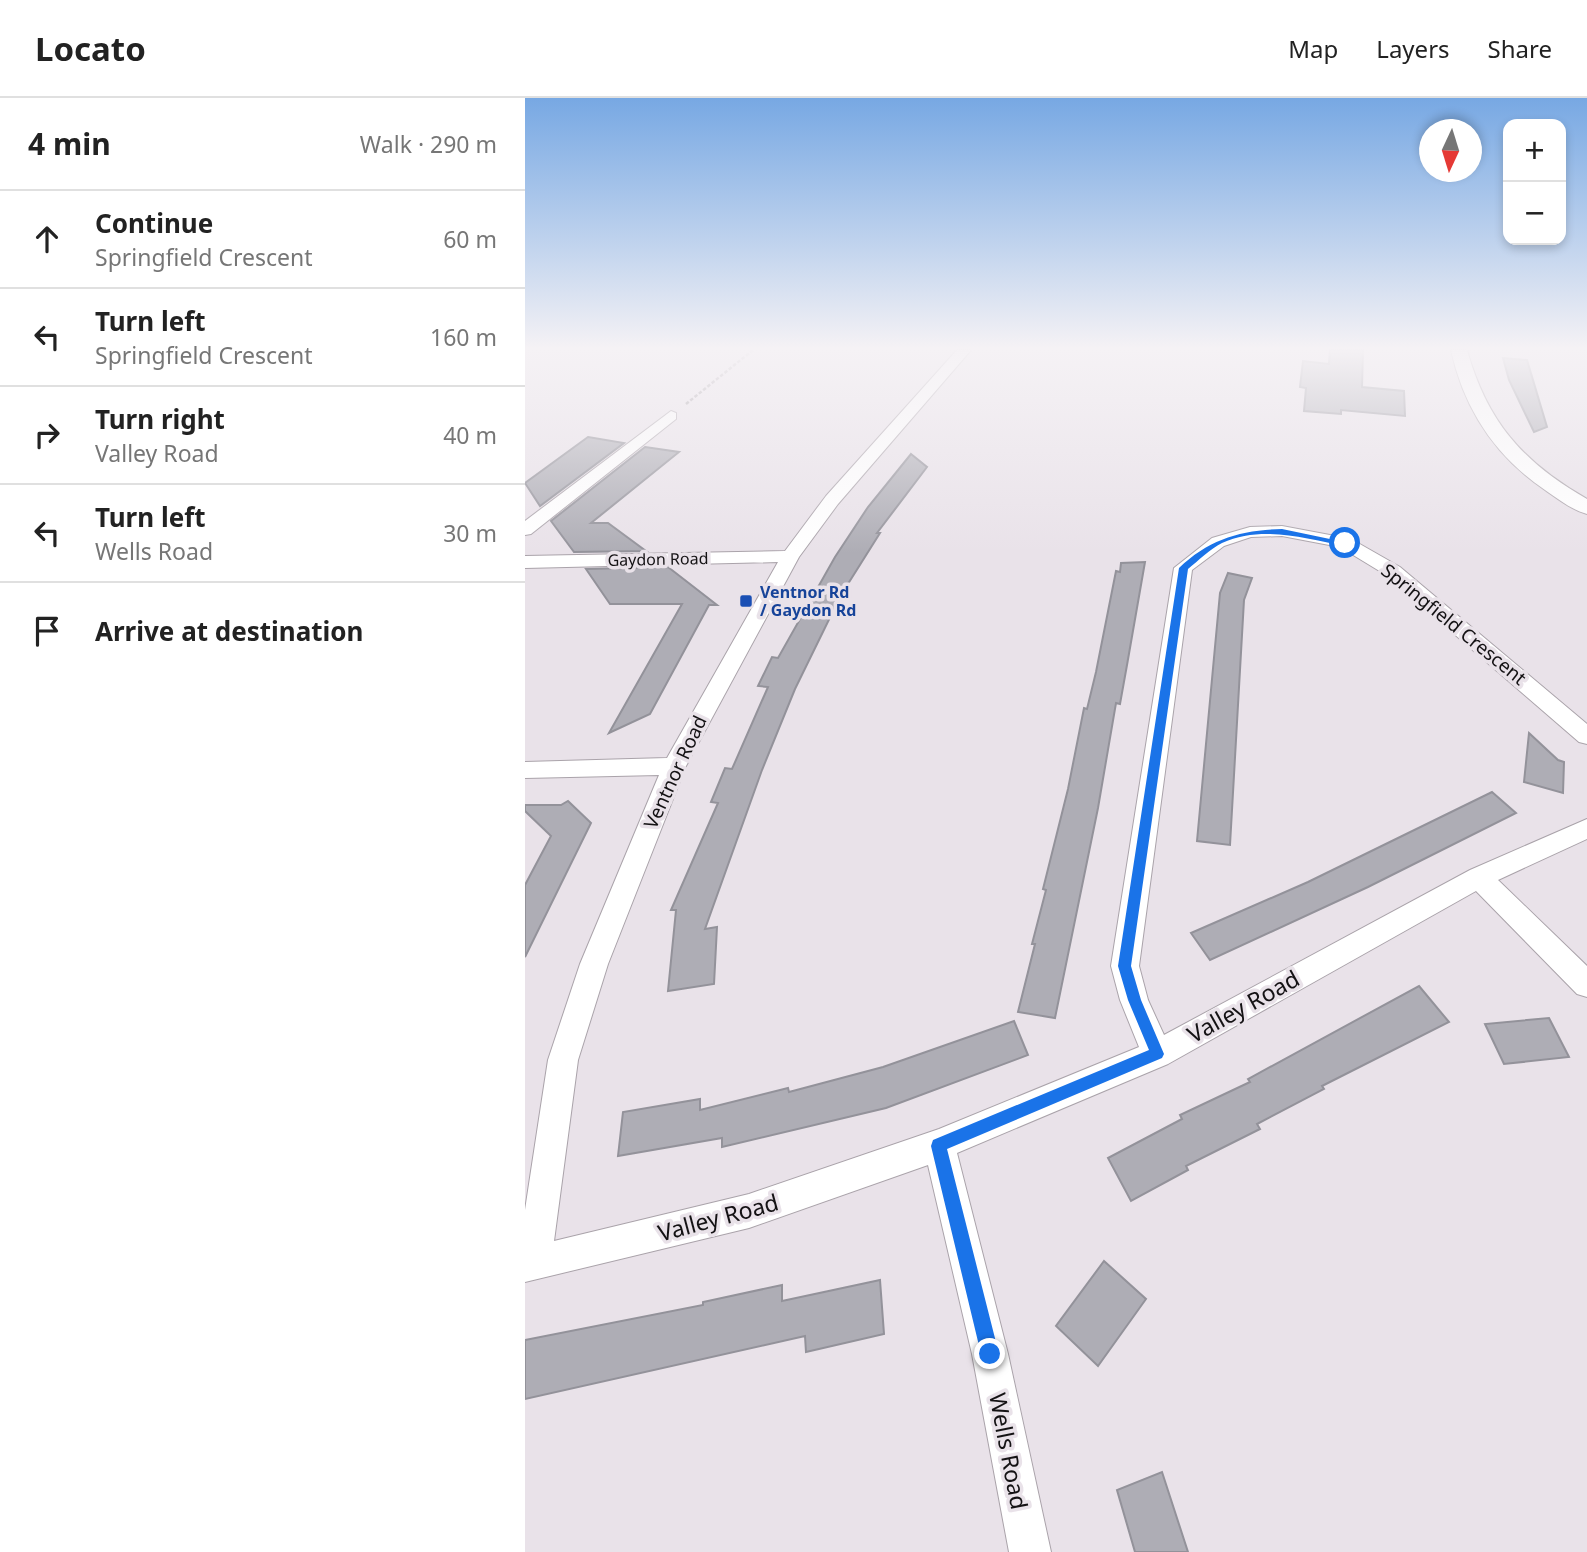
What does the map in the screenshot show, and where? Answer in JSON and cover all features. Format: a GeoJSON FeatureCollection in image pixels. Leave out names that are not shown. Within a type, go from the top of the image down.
{"type":"FeatureCollection","features":[{"type":"Feature","properties":{"kind":"street"},"geometry":{"type":"LineString","coordinates":[[525,530],[669,418]]}},
{"type":"Feature","properties":{"kind":"street","name":"Ventnor Road"},"geometry":{"type":"LineString","coordinates":[[529,1264],[563,1060],[594,964],[674,766],[790,556],[848,481],[903,418]]}},
{"type":"Feature","properties":{"kind":"street"},"geometry":{"type":"LineString","coordinates":[[1485,418],[1499,439],[1545,483],[1587,508]]}},
{"type":"Feature","properties":{"kind":"street","name":"Springfield Crescent"},"geometry":{"type":"LineString","coordinates":[[1157,1054],[1134,1000],[1125,966],[1183,568],[1202,553],[1218,542],[1250,532],[1282,531],[1311,535],[1355,548],[1393,571],[1451,617],[1587,736]]}},
{"type":"Feature","properties":{"kind":"street","name":"Gaydon Road"},"geometry":{"type":"LineString","coordinates":[[525,562],[790,556]]}},
{"type":"Feature","properties":{"kind":"street"},"geometry":{"type":"LineString","coordinates":[[525,770],[674,766]]}},
{"type":"Feature","properties":{"kind":"street","name":"Valley Road"},"geometry":{"type":"LineString","coordinates":[[529,1264],[749,1211],[939,1146],[1157,1054],[1479,877],[1587,828]]}},
{"type":"Feature","properties":{"kind":"street"},"geometry":{"type":"LineString","coordinates":[[1479,877],[1587,985]]}},
{"type":"Feature","properties":{"kind":"street","name":"Wells Road"},"geometry":{"type":"LineString","coordinates":[[939,1146],[990,1354],[1030,1552]]}},
{"type":"Feature","properties":{"kind":"building"},"geometry":{"type":"Polygon","coordinates":[[[1527,418],[1544,418],[1547,427],[1534,432],[1527,418]]]}},
{"type":"Feature","properties":{"kind":"building"},"geometry":{"type":"Polygon","coordinates":[[[588,437],[624,443],[540,506],[525,483],[588,437]]]}},
{"type":"Feature","properties":{"kind":"building"},"geometry":{"type":"Polygon","coordinates":[[[645,447],[679,452],[591,523],[608,523],[646,551],[574,552],[551,521],[645,447]]]}},
{"type":"Feature","properties":{"kind":"building"},"geometry":{"type":"Polygon","coordinates":[[[911,454],[927,467],[877,533],[880,533],[841,595],[795,689],[762,770],[705,929],[717,927],[714,984],[668,991],[676,910],[671,910],[718,803],[711,802],[725,768],[732,769],[768,687],[758,686],[772,657],[778,658],[835,557],[868,507],[911,454]]]}},
{"type":"Feature","properties":{"kind":"building"},"geometry":{"type":"Polygon","coordinates":[[[1145,562],[1120,704],[1116,703],[1098,808],[1055,1018],[1018,1012],[1035,944],[1032,944],[1046,890],[1043,889],[1068,789],[1084,708],[1087,709],[1096,672],[1116,571],[1120,572],[1121,563],[1145,562]]]}},
{"type":"Feature","properties":{"kind":"building"},"geometry":{"type":"Polygon","coordinates":[[[668,567],[717,605],[709,605],[650,714],[609,733],[682,604],[610,604],[586,569],[668,567]]]}},
{"type":"Feature","properties":{"kind":"building"},"geometry":{"type":"Polygon","coordinates":[[[1228,573],[1252,578],[1244,600],[1230,845],[1197,841],[1220,593],[1228,573]]]}},
{"type":"Feature","properties":{"kind":"building"},"geometry":{"type":"Polygon","coordinates":[[[1529,733],[1558,760],[1564,762],[1563,793],[1524,782],[1529,733]]]}},
{"type":"Feature","properties":{"kind":"building"},"geometry":{"type":"Polygon","coordinates":[[[1492,792],[1516,813],[1368,887],[1210,960],[1191,933],[1308,882],[1492,792]]]}},
{"type":"Feature","properties":{"kind":"building"},"geometry":{"type":"Polygon","coordinates":[[[568,801],[591,823],[525,957],[525,885],[551,836],[525,811],[525,805],[561,805],[568,801]]]}},
{"type":"Feature","properties":{"kind":"building"},"geometry":{"type":"Polygon","coordinates":[[[1419,986],[1449,1022],[1322,1086],[1324,1089],[1257,1124],[1260,1129],[1186,1166],[1188,1170],[1131,1201],[1108,1158],[1182,1119],[1180,1115],[1250,1082],[1248,1079],[1419,986]]]}},
{"type":"Feature","properties":{"kind":"building"},"geometry":{"type":"Polygon","coordinates":[[[1549,1018],[1569,1057],[1504,1064],[1485,1024],[1549,1018]]]}},
{"type":"Feature","properties":{"kind":"building"},"geometry":{"type":"Polygon","coordinates":[[[1014,1021],[1028,1055],[886,1108],[722,1147],[722,1138],[618,1156],[623,1112],[700,1099],[700,1110],[788,1088],[789,1092],[883,1067],[1014,1021]]]}},
{"type":"Feature","properties":{"kind":"building"},"geometry":{"type":"Polygon","coordinates":[[[1104,1261],[1146,1299],[1098,1366],[1056,1326],[1104,1261]]]}},
{"type":"Feature","properties":{"kind":"building"},"geometry":{"type":"Polygon","coordinates":[[[880,1280],[884,1334],[806,1352],[805,1336],[525,1399],[525,1340],[703,1305],[703,1302],[782,1285],[782,1301],[880,1280]]]}},
{"type":"Feature","properties":{"kind":"building"},"geometry":{"type":"Polygon","coordinates":[[[1162,1472],[1188,1552],[1135,1552],[1117,1490],[1162,1472]]]}},
{"type":"Feature","properties":{"kind":"place","name":"Ventnor Rd / Gaydon Rd"},"geometry":{"type":"Point","coordinates":[746,601]}},
{"type":"Feature","properties":{"kind":"route"},"geometry":{"type":"LineString","coordinates":[[990,1354],[939,1146],[1157,1054],[1134,1000],[1125,966],[1183,568],[1218,542],[1250,532],[1282,531],[1345,543]]}}]}
